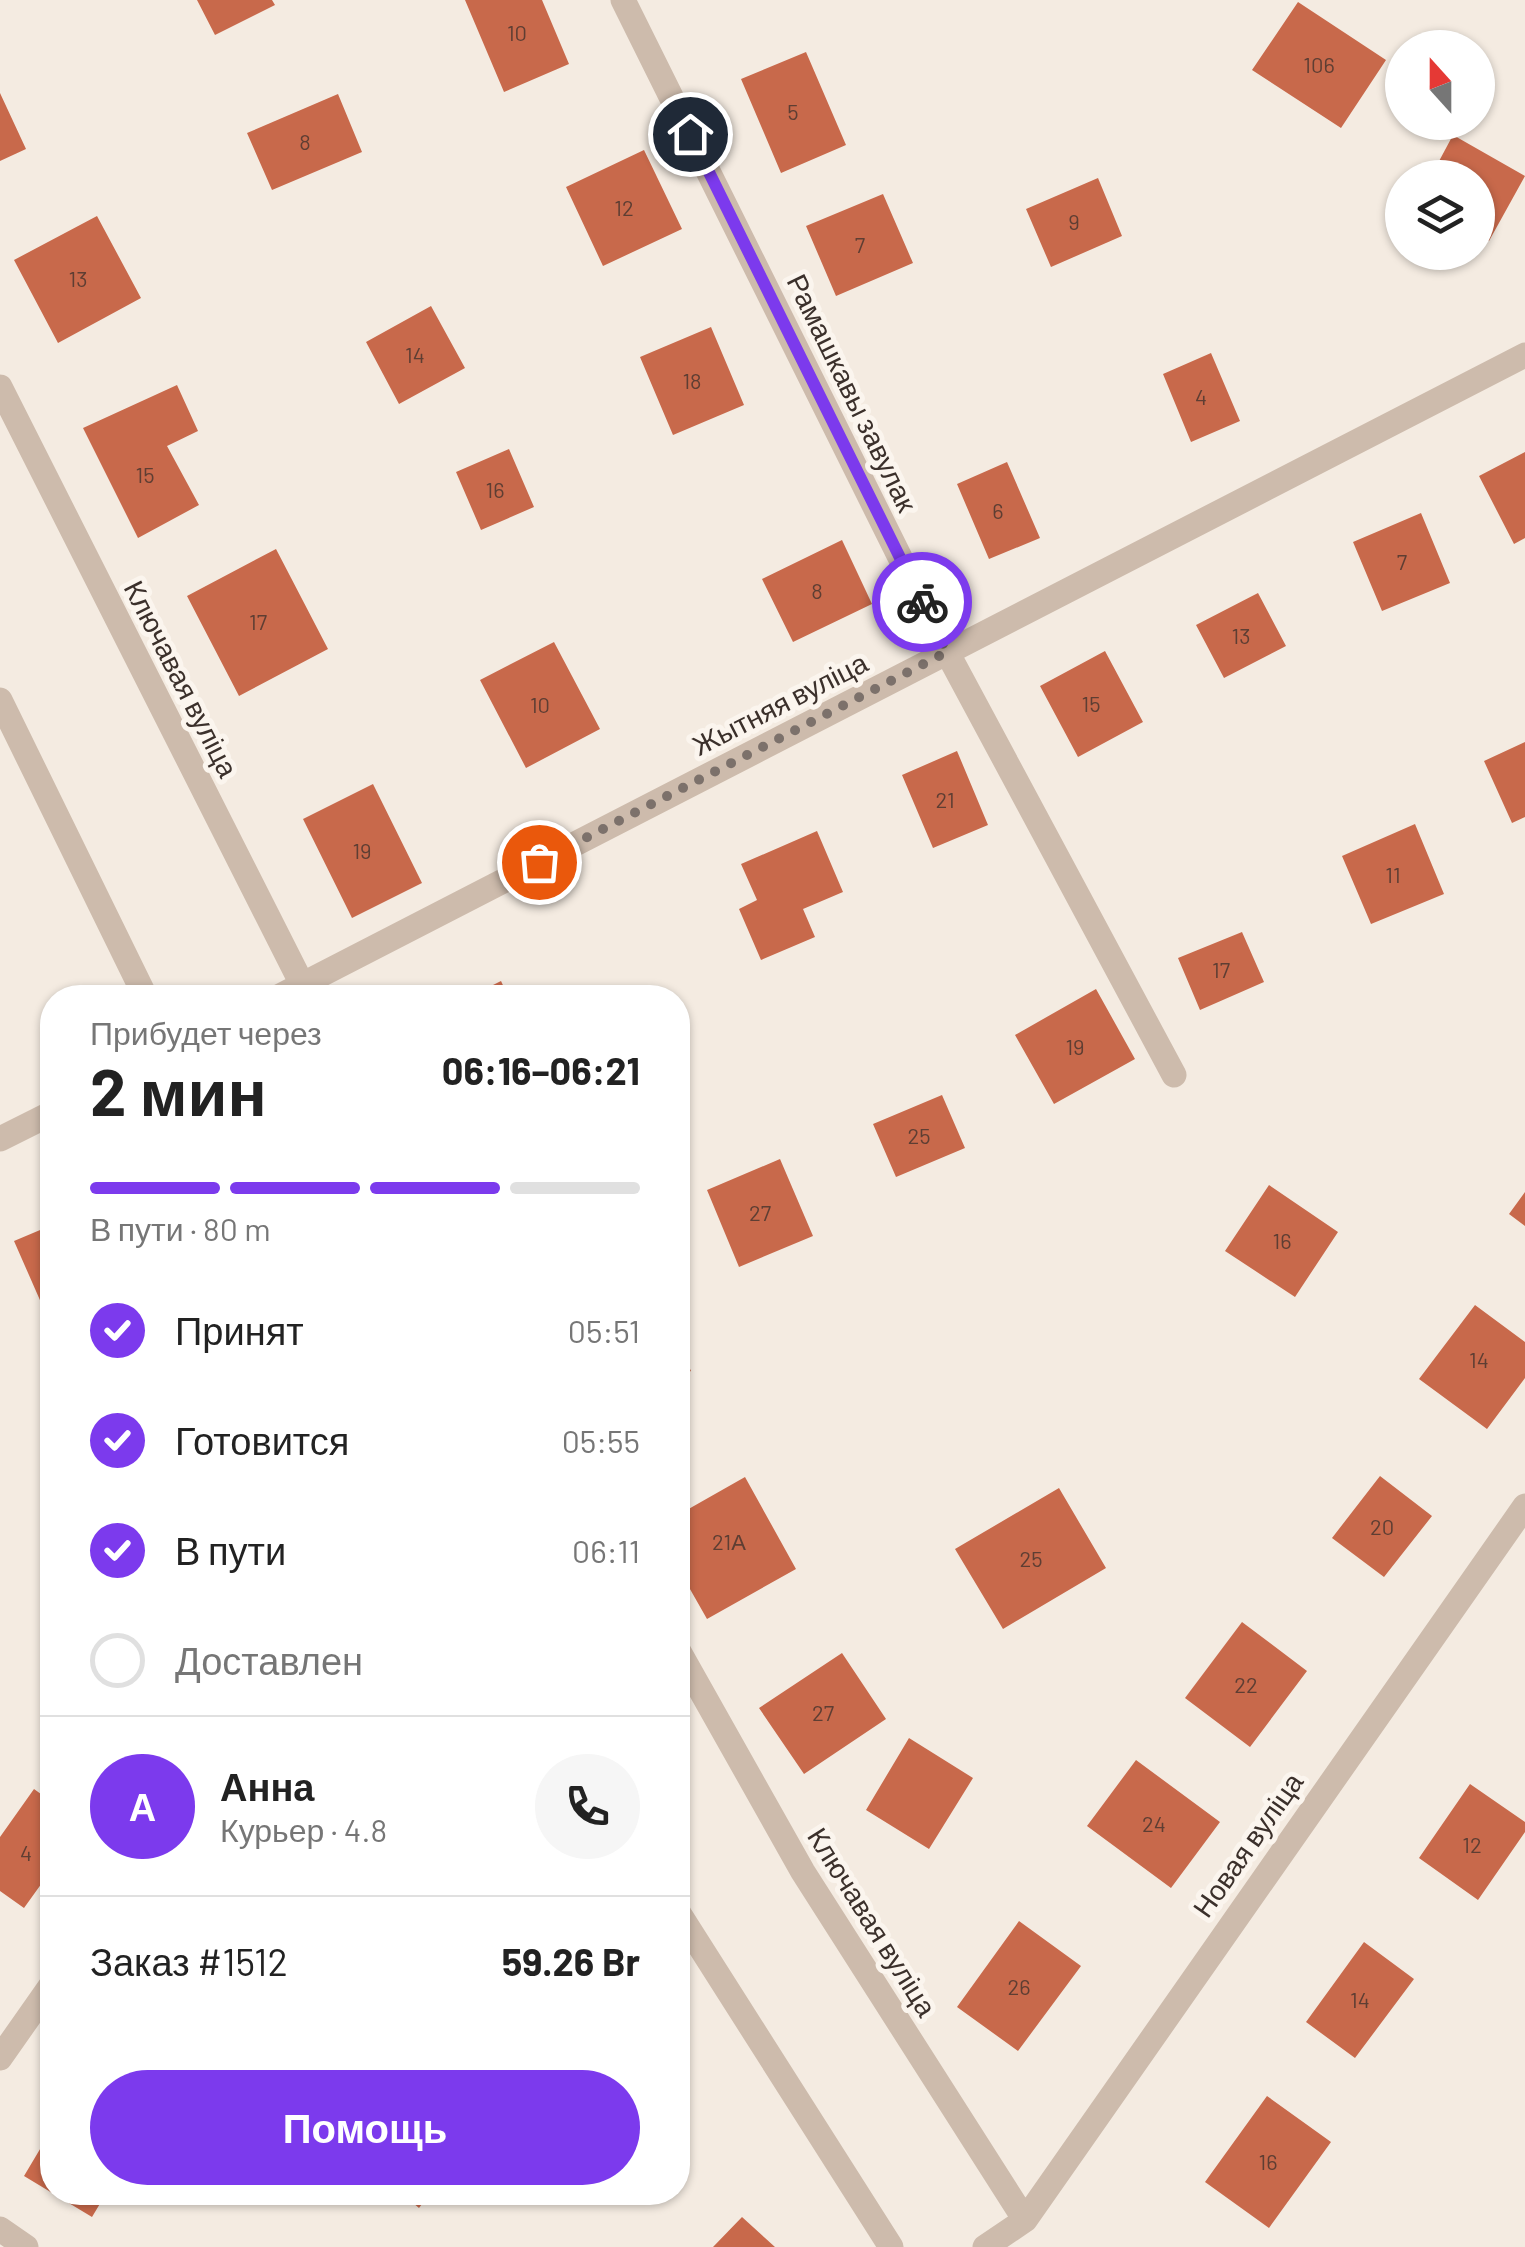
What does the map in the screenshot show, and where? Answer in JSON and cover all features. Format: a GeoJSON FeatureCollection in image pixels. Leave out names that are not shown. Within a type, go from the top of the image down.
{"type":"FeatureCollection","features":[{"type":"Feature","properties":{"kind":"street","name":"Рамашкавы завулак"},"geometry":{"type":"LineString","coordinates":[[623,0],[947,652],[1174,1075]]}},
{"type":"Feature","properties":{"kind":"street","name":"Жытняя вуліца"},"geometry":{"type":"LineString","coordinates":[[316,985],[947,652],[1525,355]]}},
{"type":"Feature","properties":{"kind":"street","name":"Ключавая вуліца"},"geometry":{"type":"LineString","coordinates":[[0,386],[302,985]]}},
{"type":"Feature","properties":{"kind":"street"},"geometry":{"type":"LineString","coordinates":[[0,700],[140,985]]}},
{"type":"Feature","properties":{"kind":"street"},"geometry":{"type":"LineString","coordinates":[[0,1140],[40,1118]]}},
{"type":"Feature","properties":{"kind":"street","name":"Новая вуліца"},"geometry":{"type":"LineString","coordinates":[[1025,2220],[1525,1506]]}},
{"type":"Feature","properties":{"kind":"street","name":"Ключавая вуліца"},"geometry":{"type":"LineString","coordinates":[[690,1671],[803,1872],[1025,2220]]}},
{"type":"Feature","properties":{"kind":"street"},"geometry":{"type":"LineString","coordinates":[[690,1931],[891,2247]]}},
{"type":"Feature","properties":{"kind":"street"},"geometry":{"type":"LineString","coordinates":[[0,2058],[40,2001]]}},
{"type":"Feature","properties":{"kind":"street"},"geometry":{"type":"LineString","coordinates":[[984,2247],[1025,2220]]}},
{"type":"Feature","properties":{"kind":"street"},"geometry":{"type":"LineString","coordinates":[[0,2229],[26,2247]]}},
{"type":"Feature","properties":{"kind":"building"},"geometry":{"type":"Polygon","coordinates":[[[197,0],[272,0],[275,5],[215,35],[197,0]]]}},
{"type":"Feature","properties":{"kind":"building"},"geometry":{"type":"Polygon","coordinates":[[[465,0],[542,0],[569,64],[504,92],[465,0]]]}},
{"type":"Feature","properties":{"kind":"building"},"geometry":{"type":"Polygon","coordinates":[[[1298,2],[1385,59],[1341,128],[1252,70],[1298,2]]]}},
{"type":"Feature","properties":{"kind":"building"},"geometry":{"type":"Polygon","coordinates":[[[806,52],[846,145],[781,173],[741,79],[806,52]]]}},
{"type":"Feature","properties":{"kind":"building"},"geometry":{"type":"Polygon","coordinates":[[[0,93],[26,149],[0,161],[0,93]]]}},
{"type":"Feature","properties":{"kind":"building"},"geometry":{"type":"Polygon","coordinates":[[[338,94],[362,152],[272,190],[247,133],[338,94]]]}},
{"type":"Feature","properties":{"kind":"building"},"geometry":{"type":"Polygon","coordinates":[[[1450,140],[1462,140],[1525,176],[1495,230],[1495,160],[1440,160],[1450,140]]]}},
{"type":"Feature","properties":{"kind":"building"},"geometry":{"type":"Polygon","coordinates":[[[644,150],[682,229],[603,266],[566,187],[644,150]]]}},
{"type":"Feature","properties":{"kind":"building"},"geometry":{"type":"Polygon","coordinates":[[[1098,178],[1122,236],[1051,267],[1026,209],[1098,178]]]}},
{"type":"Feature","properties":{"kind":"building"},"geometry":{"type":"Polygon","coordinates":[[[883,194],[913,263],[836,296],[806,226],[883,194]]]}},
{"type":"Feature","properties":{"kind":"building"},"geometry":{"type":"Polygon","coordinates":[[[97,216],[141,298],[58,343],[14,260],[97,216]]]}},
{"type":"Feature","properties":{"kind":"building"},"geometry":{"type":"Polygon","coordinates":[[[431,306],[465,368],[399,404],[366,342],[431,306]]]}},
{"type":"Feature","properties":{"kind":"building"},"geometry":{"type":"Polygon","coordinates":[[[711,327],[744,405],[673,435],[640,357],[711,327]]]}},
{"type":"Feature","properties":{"kind":"building"},"geometry":{"type":"Polygon","coordinates":[[[1211,353],[1240,421],[1191,442],[1163,374],[1211,353]]]}},
{"type":"Feature","properties":{"kind":"building"},"geometry":{"type":"Polygon","coordinates":[[[177,385],[198,431],[167,446],[199,505],[138,538],[83,428],[177,385]]]}},
{"type":"Feature","properties":{"kind":"building"},"geometry":{"type":"Polygon","coordinates":[[[509,449],[534,507],[481,530],[456,472],[509,449]]]}},
{"type":"Feature","properties":{"kind":"building"},"geometry":{"type":"Polygon","coordinates":[[[1525,452],[1525,538],[1514,544],[1479,476],[1525,452]]]}},
{"type":"Feature","properties":{"kind":"building"},"geometry":{"type":"Polygon","coordinates":[[[1007,462],[1040,538],[989,559],[957,484],[1007,462]]]}},
{"type":"Feature","properties":{"kind":"building"},"geometry":{"type":"Polygon","coordinates":[[[1421,513],[1450,583],[1382,611],[1353,542],[1421,513]]]}},
{"type":"Feature","properties":{"kind":"building"},"geometry":{"type":"Polygon","coordinates":[[[842,540],[872,604],[793,642],[762,579],[842,540]]]}},
{"type":"Feature","properties":{"kind":"building"},"geometry":{"type":"Polygon","coordinates":[[[276,549],[328,649],[239,696],[187,596],[276,549]]]}},
{"type":"Feature","properties":{"kind":"building"},"geometry":{"type":"Polygon","coordinates":[[[1258,593],[1286,646],[1224,678],[1196,625],[1258,593]]]}},
{"type":"Feature","properties":{"kind":"building"},"geometry":{"type":"Polygon","coordinates":[[[554,642],[600,729],[526,768],[480,680],[554,642]]]}},
{"type":"Feature","properties":{"kind":"building"},"geometry":{"type":"Polygon","coordinates":[[[1105,651],[1143,722],[1078,757],[1040,686],[1105,651]]]}},
{"type":"Feature","properties":{"kind":"building"},"geometry":{"type":"Polygon","coordinates":[[[1525,742],[1525,817],[1512,823],[1484,761],[1525,742]]]}},
{"type":"Feature","properties":{"kind":"building"},"geometry":{"type":"Polygon","coordinates":[[[957,751],[988,825],[933,848],[902,775],[957,751]]]}},
{"type":"Feature","properties":{"kind":"building"},"geometry":{"type":"Polygon","coordinates":[[[373,784],[422,883],[352,918],[303,819],[373,784]]]}},
{"type":"Feature","properties":{"kind":"building"},"geometry":{"type":"Polygon","coordinates":[[[1415,824],[1444,894],[1371,924],[1342,856],[1415,824]]]}},
{"type":"Feature","properties":{"kind":"building"},"geometry":{"type":"Polygon","coordinates":[[[817,831],[843,892],[803,909],[815,937],[761,960],[739,909],[757,900],[741,864],[817,831]]]}},
{"type":"Feature","properties":{"kind":"building"},"geometry":{"type":"Polygon","coordinates":[[[1242,932],[1264,982],[1200,1010],[1178,958],[1242,932]]]}},
{"type":"Feature","properties":{"kind":"building"},"geometry":{"type":"Polygon","coordinates":[[[1096,989],[1135,1059],[1054,1104],[1015,1035],[1096,989]]]}},
{"type":"Feature","properties":{"kind":"building"},"geometry":{"type":"Polygon","coordinates":[[[942,1095],[965,1148],[896,1177],[873,1124],[942,1095]]]}},
{"type":"Feature","properties":{"kind":"building"},"geometry":{"type":"Polygon","coordinates":[[[780,1159],[813,1236],[739,1267],[707,1190],[780,1159]]]}},
{"type":"Feature","properties":{"kind":"building"},"geometry":{"type":"Polygon","coordinates":[[[1269,1185],[1338,1232],[1295,1297],[1225,1251],[1269,1185]]]}},
{"type":"Feature","properties":{"kind":"building"},"geometry":{"type":"Polygon","coordinates":[[[1525,1192],[1525,1226],[1509,1214],[1525,1192]]]}},
{"type":"Feature","properties":{"kind":"building"},"geometry":{"type":"Polygon","coordinates":[[[40,1230],[40,1300],[14,1241],[40,1230]]]}},
{"type":"Feature","properties":{"kind":"building"},"geometry":{"type":"Polygon","coordinates":[[[1475,1305],[1525,1342],[1525,1378],[1487,1429],[1419,1379],[1475,1305]]]}},
{"type":"Feature","properties":{"kind":"building"},"geometry":{"type":"Polygon","coordinates":[[[1380,1476],[1432,1516],[1384,1577],[1332,1538],[1380,1476]]]}},
{"type":"Feature","properties":{"kind":"building"},"geometry":{"type":"Polygon","coordinates":[[[745,1477],[796,1569],[707,1619],[690,1589],[690,1508],[745,1477]]]}},
{"type":"Feature","properties":{"kind":"building"},"geometry":{"type":"Polygon","coordinates":[[[1059,1488],[1106,1568],[1003,1629],[955,1549],[1059,1488]]]}},
{"type":"Feature","properties":{"kind":"building"},"geometry":{"type":"Polygon","coordinates":[[[1242,1622],[1307,1671],[1250,1747],[1185,1698],[1242,1622]]]}},
{"type":"Feature","properties":{"kind":"building"},"geometry":{"type":"Polygon","coordinates":[[[842,1653],[886,1719],[804,1774],[759,1708],[842,1653]]]}},
{"type":"Feature","properties":{"kind":"building"},"geometry":{"type":"Polygon","coordinates":[[[909,1738],[973,1778],[929,1849],[866,1810],[909,1738]]]}},
{"type":"Feature","properties":{"kind":"building"},"geometry":{"type":"Polygon","coordinates":[[[1136,1760],[1220,1822],[1171,1888],[1087,1826],[1136,1760]]]}},
{"type":"Feature","properties":{"kind":"building"},"geometry":{"type":"Polygon","coordinates":[[[1470,1784],[1525,1822],[1525,1832],[1478,1900],[1419,1858],[1470,1784]]]}},
{"type":"Feature","properties":{"kind":"building"},"geometry":{"type":"Polygon","coordinates":[[[34,1789],[40,1793],[40,1886],[24,1908],[0,1891],[0,1837],[34,1789]]]}},
{"type":"Feature","properties":{"kind":"building"},"geometry":{"type":"Polygon","coordinates":[[[1019,1921],[1081,1966],[1018,2051],[957,2007],[1019,1921]]]}},
{"type":"Feature","properties":{"kind":"building"},"geometry":{"type":"Polygon","coordinates":[[[1364,1942],[1414,1979],[1355,2058],[1306,2022],[1364,1942]]]}},
{"type":"Feature","properties":{"kind":"building"},"geometry":{"type":"Polygon","coordinates":[[[1267,2096],[1331,2142],[1269,2228],[1205,2182],[1267,2096]]]}},
{"type":"Feature","properties":{"kind":"building"},"geometry":{"type":"Polygon","coordinates":[[[40,2149],[40,2186],[24,2176],[40,2149]]]}},
{"type":"Feature","properties":{"kind":"building"},"geometry":{"type":"Polygon","coordinates":[[[72,2205],[99,2205],[92,2217],[72,2205]]]}},
{"type":"Feature","properties":{"kind":"building"},"geometry":{"type":"Polygon","coordinates":[[[742,2217],[775,2247],[713,2247],[742,2217]]]}},
{"type":"Feature","properties":{"kind":"way so far"},"geometry":{"type":"LineString","coordinates":[[539,862],[947,652],[922,602]]}},
{"type":"Feature","properties":{"kind":"route"},"geometry":{"type":"LineString","coordinates":[[690,134],[922,602]]}}]}
